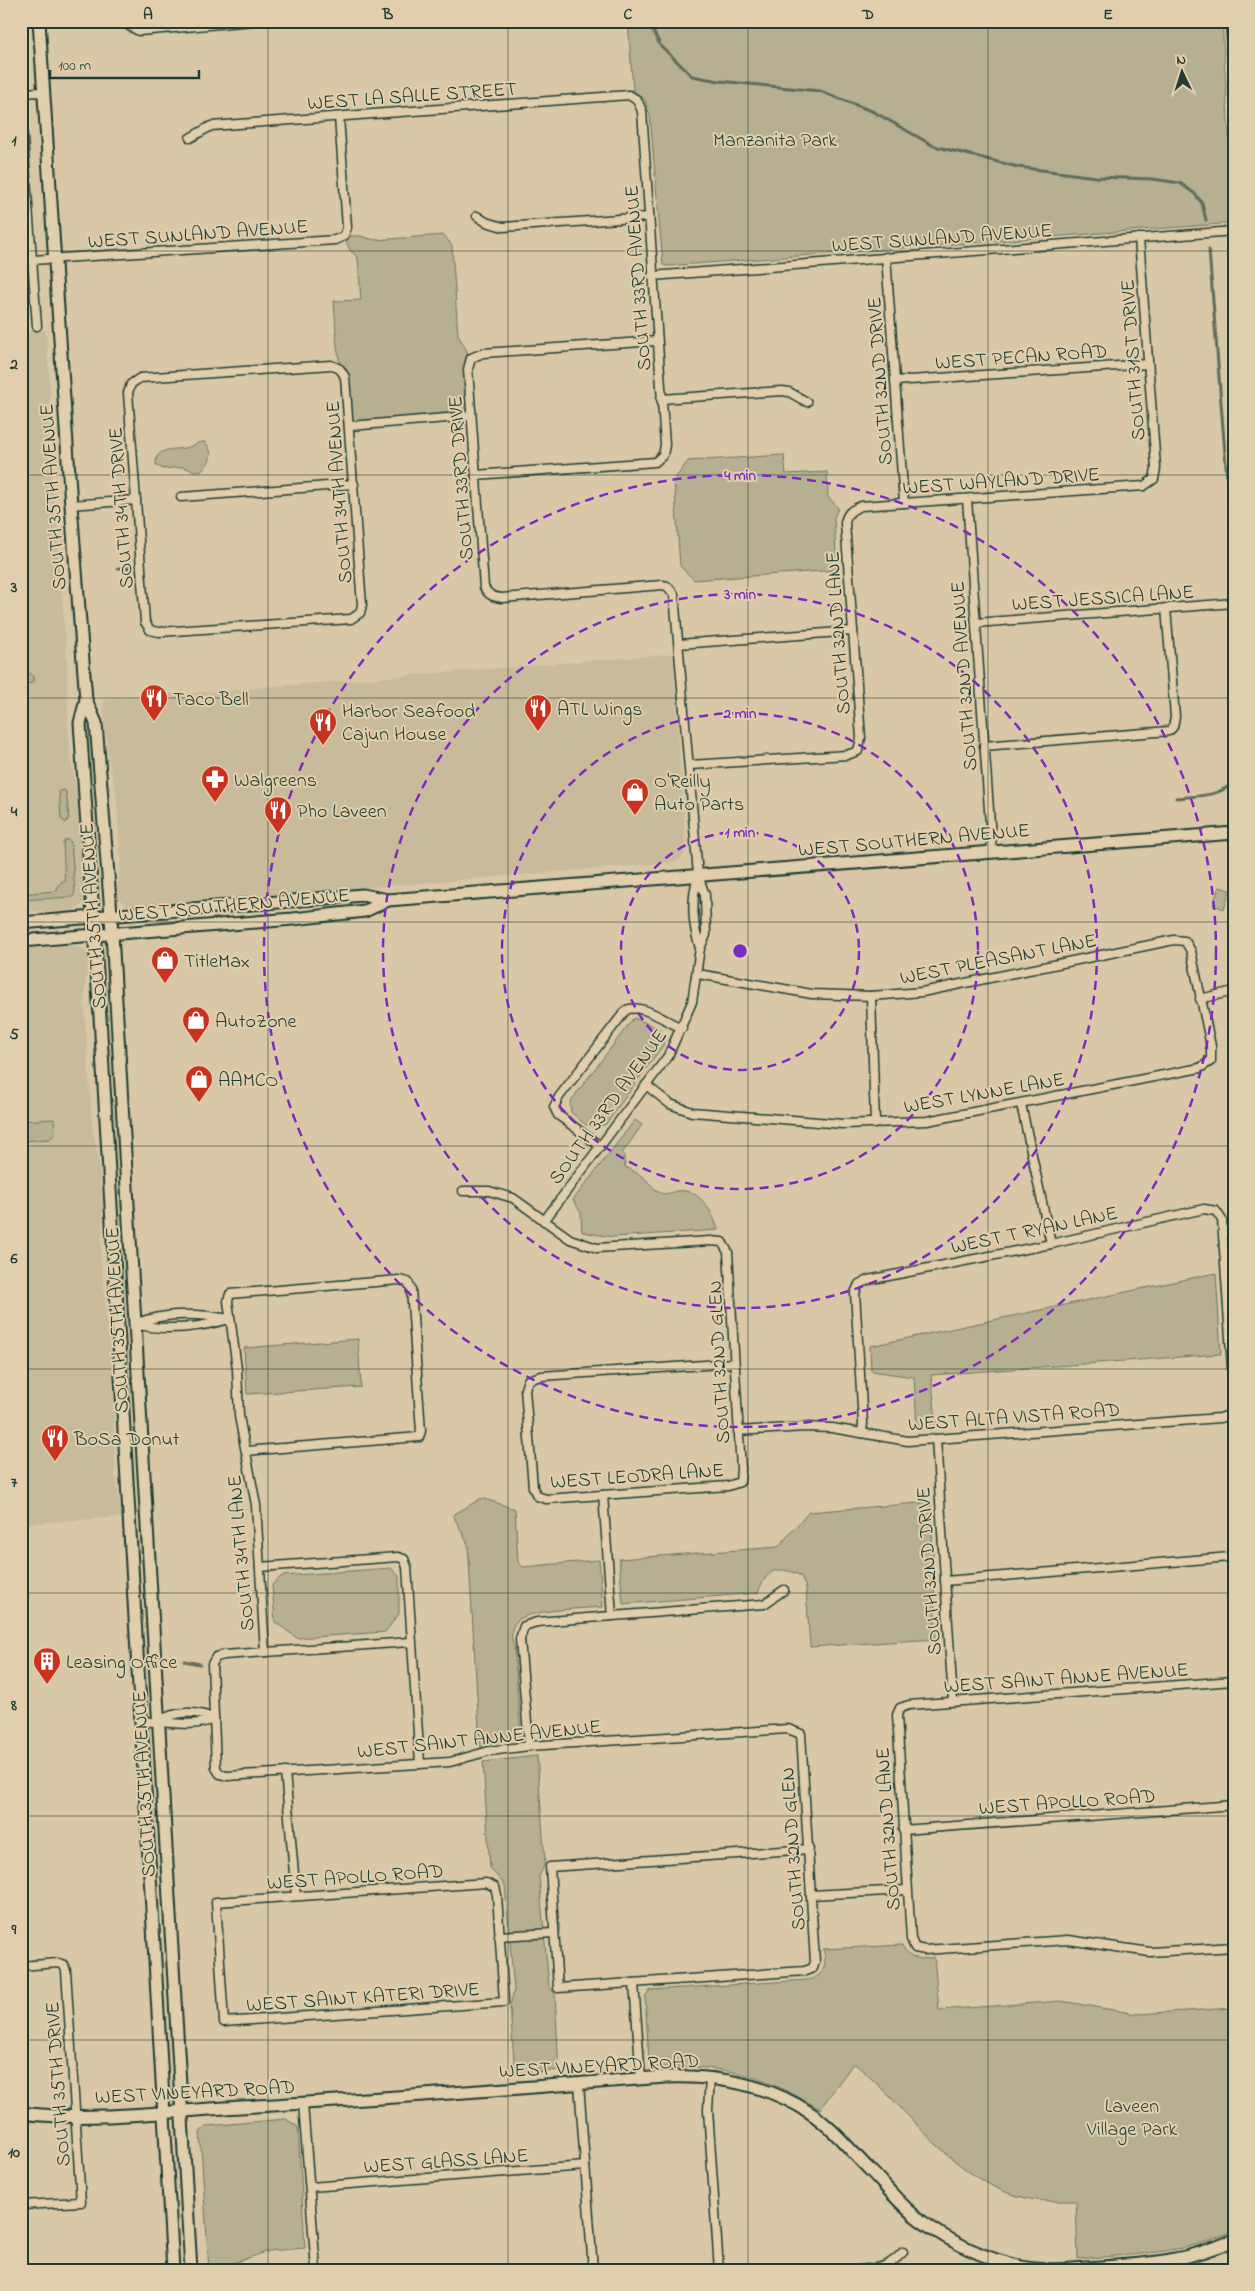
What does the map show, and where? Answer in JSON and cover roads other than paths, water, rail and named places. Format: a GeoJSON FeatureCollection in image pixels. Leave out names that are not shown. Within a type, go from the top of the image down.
{"type":"FeatureCollection","features":[{"type":"Feature","properties":{"kind":"main road","name":"SOUTH 35TH AVENUE"},"geometry":{"type":"LineString","coordinates":[[38,21],[86,700],[80,723],[112,1220],[173,2270]]}},
{"type":"Feature","properties":{"kind":"main road"},"geometry":{"type":"LineString","coordinates":[[1232,21],[1234,50]]}},
{"type":"Feature","properties":{"kind":"main road","name":"SOUTH 35TH AVENUE"},"geometry":{"type":"LineString","coordinates":[[86,700],[96,723],[112,934],[191,2270]]}},
{"type":"Feature","properties":{"kind":"main road","name":"WEST SOUTHERN AVENUE"},"geometry":{"type":"LineString","coordinates":[[21,923],[363,895],[388,900],[1234,833]]}},
{"type":"Feature","properties":{"kind":"main road","name":"WEST SOUTHERN AVENUE"},"geometry":{"type":"LineString","coordinates":[[21,941],[365,911],[388,900]]}},
{"type":"Feature","properties":{"kind":"main road"},"geometry":{"type":"LineString","coordinates":[[112,1220],[129,1218]]}},
{"type":"Feature","properties":{"kind":"main road","name":"WEST VINEYARD ROAD"},"geometry":{"type":"LineString","coordinates":[[21,2113],[76,2116],[164,2112],[303,2104],[684,2076],[710,2078],[726,2080],[772,2093],[810,2113],[829,2129],[907,2210],[920,2220],[938,2233],[970,2250],[1023,2268],[1104,2268],[1173,2261],[1216,2248],[1234,2240]]}},
{"type":"Feature","properties":{"kind":"street"},"geometry":{"type":"LineString","coordinates":[[129,24],[139,30],[254,21]]}},
{"type":"Feature","properties":{"kind":"street"},"geometry":{"type":"LineString","coordinates":[[21,93],[42,92]]}},
{"type":"Feature","properties":{"kind":"street","name":"WEST LA SALLE STREET"},"geometry":{"type":"LineString","coordinates":[[190,138],[211,126],[629,95],[637,100]]}},
{"type":"Feature","properties":{"kind":"street","name":"SOUTH 33RD AVENUE"},"geometry":{"type":"LineString","coordinates":[[476,475],[655,462],[662,455],[664,445],[642,110],[637,100]]}},
{"type":"Feature","properties":{"kind":"street"},"geometry":{"type":"LineString","coordinates":[[21,112],[38,326]]}},
{"type":"Feature","properties":{"kind":"street","name":"WEST SUNLAND AVENUE"},"geometry":{"type":"LineString","coordinates":[[54,259],[335,240],[344,236],[347,227],[339,117]]}},
{"type":"Feature","properties":{"kind":"street"},"geometry":{"type":"LineString","coordinates":[[478,216],[486,222],[503,227],[649,217]]}},
{"type":"Feature","properties":{"kind":"street","name":"WEST SUNLAND AVENUE"},"geometry":{"type":"LineString","coordinates":[[652,276],[1234,231]]}},
{"type":"Feature","properties":{"kind":"street","name":"SOUTH 31ST DRIVE"},"geometry":{"type":"LineString","coordinates":[[1139,238],[1156,468],[1154,480]]}},
{"type":"Feature","properties":{"kind":"street","name":"SOUTH 32ND DRIVE"},"geometry":{"type":"LineString","coordinates":[[886,257],[904,503]]}},
{"type":"Feature","properties":{"kind":"street"},"geometry":{"type":"LineString","coordinates":[[33,260],[54,259]]}},
{"type":"Feature","properties":{"kind":"street","name":"SOUTH 33RD DRIVE"},"geometry":{"type":"LineString","coordinates":[[656,341],[483,354],[471,358],[468,369],[484,587],[489,594],[502,598],[662,585],[671,590]]}},
{"type":"Feature","properties":{"kind":"street","name":"WEST PECAN ROAD"},"geometry":{"type":"LineString","coordinates":[[895,381],[1148,364]]}},
{"type":"Feature","properties":{"kind":"street","name":"SOUTH 34TH DRIVE"},"geometry":{"type":"LineString","coordinates":[[150,630],[145,622],[128,393],[131,384],[135,380],[150,377],[332,365],[340,368]]}},
{"type":"Feature","properties":{"kind":"street","name":"SOUTH 34TH AVENUE"},"geometry":{"type":"LineString","coordinates":[[150,630],[159,632],[352,619],[360,613],[362,606],[350,426],[345,377],[340,368]]}},
{"type":"Feature","properties":{"kind":"street"},"geometry":{"type":"LineString","coordinates":[[661,399],[782,391],[789,392],[807,402]]}},
{"type":"Feature","properties":{"kind":"street"},"geometry":{"type":"LineString","coordinates":[[350,426],[471,416]]}},
{"type":"Feature","properties":{"kind":"street","name":"WEST WAYLAND DRIVE"},"geometry":{"type":"LineString","coordinates":[[849,513],[861,506],[1144,486],[1154,480]]}},
{"type":"Feature","properties":{"kind":"street"},"geometry":{"type":"LineString","coordinates":[[181,497],[354,484]]}},
{"type":"Feature","properties":{"kind":"street","name":"SOUTH 32ND AVENUE"},"geometry":{"type":"LineString","coordinates":[[967,498],[992,852]]}},
{"type":"Feature","properties":{"kind":"street"},"geometry":{"type":"LineString","coordinates":[[71,505],[136,500]]}},
{"type":"Feature","properties":{"kind":"street","name":"SOUTH 32ND LANE"},"geometry":{"type":"LineString","coordinates":[[690,765],[847,755],[858,751],[861,738],[845,523],[849,513]]}},
{"type":"Feature","properties":{"kind":"street","name":"SOUTH 33RD AVENUE"},"geometry":{"type":"LineString","coordinates":[[544,1221],[668,1056],[692,1002],[698,974],[700,948],[706,935],[705,895],[698,875],[676,599],[671,590]]}},
{"type":"Feature","properties":{"kind":"street","name":"WEST JESSICA LANE"},"geometry":{"type":"LineString","coordinates":[[976,623],[1234,603]]}},
{"type":"Feature","properties":{"kind":"street"},"geometry":{"type":"LineString","coordinates":[[984,746],[1163,733],[1173,727],[1175,718],[1166,608]]}},
{"type":"Feature","properties":{"kind":"street"},"geometry":{"type":"LineString","coordinates":[[679,644],[853,632]]}},
{"type":"Feature","properties":{"kind":"street","name":"SOUTH 33RD AVENUE"},"geometry":{"type":"LineString","coordinates":[[698,875],[692,896],[695,933],[700,948]]}},
{"type":"Feature","properties":{"kind":"street","name":"WEST PLEASANT LANE"},"geometry":{"type":"LineString","coordinates":[[698,974],[812,994],[871,996],[922,992],[1174,940],[1185,941],[1191,951],[1200,999]]}},
{"type":"Feature","properties":{"kind":"street"},"geometry":{"type":"LineString","coordinates":[[1200,999],[1234,991]]}},
{"type":"Feature","properties":{"kind":"street"},"geometry":{"type":"LineString","coordinates":[[871,996],[875,1124]]}},
{"type":"Feature","properties":{"kind":"street","name":"WEST LYNNE LANE"},"geometry":{"type":"LineString","coordinates":[[646,1085],[670,1104],[692,1112],[843,1124],[927,1121],[1200,1068],[1210,1061],[1211,1046],[1200,999]]}},
{"type":"Feature","properties":{"kind":"street"},"geometry":{"type":"LineString","coordinates":[[600,1146],[558,1115],[554,1107],[559,1097],[612,1029],[622,1013],[631,1008],[643,1010],[682,1028]]}},
{"type":"Feature","properties":{"kind":"street"},"geometry":{"type":"LineString","coordinates":[[1021,1104],[1051,1244]]}},
{"type":"Feature","properties":{"kind":"street"},"geometry":{"type":"LineString","coordinates":[[464,1191],[489,1191],[513,1198],[544,1221]]}},
{"type":"Feature","properties":{"kind":"street","name":"WEST T RYAN LANE"},"geometry":{"type":"LineString","coordinates":[[862,1433],[863,1423],[855,1294],[858,1284],[868,1280],[1051,1244],[1204,1209],[1216,1211],[1222,1220],[1231,1302]]}},
{"type":"Feature","properties":{"kind":"street","name":"SOUTH 32ND GLEN"},"geometry":{"type":"LineString","coordinates":[[544,1221],[570,1239],[597,1248],[722,1242],[728,1252],[741,1470],[740,1482]]}},
{"type":"Feature","properties":{"kind":"street","name":"SOUTH 34TH LANE"},"geometry":{"type":"LineString","coordinates":[[246,1452],[419,1437],[422,1432],[411,1289],[408,1282],[389,1281],[236,1291],[230,1294],[228,1301],[229,1319],[238,1369],[239,1416],[256,1505],[265,1652]]}},
{"type":"Feature","properties":{"kind":"street"},"geometry":{"type":"LineString","coordinates":[[1231,1302],[1234,1397]]}},
{"type":"Feature","properties":{"kind":"street"},"geometry":{"type":"LineString","coordinates":[[134,1324],[152,1317],[204,1314],[229,1319]]}},
{"type":"Feature","properties":{"kind":"street"},"geometry":{"type":"LineString","coordinates":[[176,1316],[177,1327]]}},
{"type":"Feature","properties":{"kind":"street"},"geometry":{"type":"LineString","coordinates":[[134,1324],[152,1328],[205,1326],[229,1319]]}},
{"type":"Feature","properties":{"kind":"street","name":"WEST LEODRA LANE"},"geometry":{"type":"LineString","coordinates":[[734,1364],[541,1376],[528,1380],[525,1389],[533,1488],[537,1496],[546,1499],[728,1486],[740,1482]]}},
{"type":"Feature","properties":{"kind":"street","name":"WEST ALTA VISTA ROAD"},"geometry":{"type":"LineString","coordinates":[[738,1431],[805,1427],[862,1433],[908,1441],[1220,1418],[1232,1414],[1234,1405]]}},
{"type":"Feature","properties":{"kind":"street","name":"SOUTH 32ND DRIVE"},"geometry":{"type":"LineString","coordinates":[[936,1439],[953,1701]]}},
{"type":"Feature","properties":{"kind":"street"},"geometry":{"type":"LineString","coordinates":[[604,1495],[612,1616]]}},
{"type":"Feature","properties":{"kind":"street"},"geometry":{"type":"LineString","coordinates":[[260,1567],[398,1557],[404,1559],[420,1764]]}},
{"type":"Feature","properties":{"kind":"street"},"geometry":{"type":"LineString","coordinates":[[945,1581],[1220,1558],[1234,1559]]}},
{"type":"Feature","properties":{"kind":"street"},"geometry":{"type":"LineString","coordinates":[[529,1746],[520,1638],[524,1626],[536,1622],[764,1604],[784,1590]]}},
{"type":"Feature","properties":{"kind":"street"},"geometry":{"type":"LineString","coordinates":[[214,1719],[212,1664],[216,1657],[410,1642]]}},
{"type":"Feature","properties":{"kind":"street","name":"WEST SAINT ANNE AVENUE"},"geometry":{"type":"LineString","coordinates":[[900,1708],[909,1705],[953,1701],[1234,1681]]}},
{"type":"Feature","properties":{"kind":"street","name":"SOUTH 32ND LANE"},"geometry":{"type":"LineString","coordinates":[[900,1708],[897,1715],[907,1890],[911,1939],[915,1948],[925,1950],[1068,1940],[1150,1952],[1234,1947]]}},
{"type":"Feature","properties":{"kind":"street"},"geometry":{"type":"LineString","coordinates":[[141,1722],[159,1721],[169,1714],[202,1712],[214,1719]]}},
{"type":"Feature","properties":{"kind":"street","name":"WEST SAINT ANNE AVENUE"},"geometry":{"type":"LineString","coordinates":[[214,1719],[216,1768],[220,1774],[227,1776],[450,1762],[489,1750],[529,1746],[788,1729],[801,1734]]}},
{"type":"Feature","properties":{"kind":"street","name":"SOUTH 32ND GLEN"},"geometry":{"type":"LineString","coordinates":[[634,1983],[805,1971],[813,1968],[815,1962],[801,1734]]}},
{"type":"Feature","properties":{"kind":"street"},"geometry":{"type":"LineString","coordinates":[[285,1772],[296,1896]]}},
{"type":"Feature","properties":{"kind":"street","name":"WEST APOLLO ROAD"},"geometry":{"type":"LineString","coordinates":[[904,1830],[1234,1805]]}},
{"type":"Feature","properties":{"kind":"street"},"geometry":{"type":"LineString","coordinates":[[641,2079],[634,1983],[558,1988],[550,1867],[809,1849]]}},
{"type":"Feature","properties":{"kind":"street","name":"WEST APOLLO ROAD"},"geometry":{"type":"LineString","coordinates":[[224,2022],[216,1902],[486,1883],[495,1887],[499,1936]]}},
{"type":"Feature","properties":{"kind":"street"},"geometry":{"type":"LineString","coordinates":[[811,1895],[907,1890]]}},
{"type":"Feature","properties":{"kind":"street"},"geometry":{"type":"LineString","coordinates":[[499,1936],[554,1933]]}},
{"type":"Feature","properties":{"kind":"street","name":"WEST SAINT KATERI DRIVE"},"geometry":{"type":"LineString","coordinates":[[224,2022],[504,2002],[499,1936]]}},
{"type":"Feature","properties":{"kind":"street","name":"SOUTH 35TH DRIVE"},"geometry":{"type":"LineString","coordinates":[[21,1966],[58,1963],[64,1965],[66,1971],[81,2202],[21,2206]]}},
{"type":"Feature","properties":{"kind":"street"},"geometry":{"type":"LineString","coordinates":[[710,2078],[708,2110],[719,2270]]}},
{"type":"Feature","properties":{"kind":"street"},"geometry":{"type":"LineString","coordinates":[[579,2084],[593,2270]]}},
{"type":"Feature","properties":{"kind":"street"},"geometry":{"type":"LineString","coordinates":[[303,2104],[316,2270]]}},
{"type":"Feature","properties":{"kind":"street","name":"WEST GLASS LANE"},"geometry":{"type":"LineString","coordinates":[[310,2187],[585,2166]]}},
{"type":"Feature","properties":{"kind":"street"},"geometry":{"type":"LineString","coordinates":[[858,2270],[883,2268],[892,2264],[902,2252]]}},
{"type":"Feature","properties":{"kind":"waterway"},"geometry":{"type":"LineString","coordinates":[[648,21],[660,45],[692,76],[719,81],[820,91],[874,112],[934,146],[1018,167],[1096,177],[1152,179],[1180,183],[1195,194],[1202,203],[1206,220]]}},
{"type":"Feature","properties":{"kind":"waterway"},"geometry":{"type":"LineString","coordinates":[[1209,250],[1234,568]]}},
{"type":"Feature","properties":{"kind":"waterway"},"geometry":{"type":"LineString","coordinates":[[118,568],[131,568]]}},
{"type":"Feature","properties":{"kind":"waterway"},"geometry":{"type":"LineString","coordinates":[[1176,798],[1215,793],[1229,786],[1234,781]]}},
{"type":"Feature","properties":{"kind":"waterway"},"geometry":{"type":"LineString","coordinates":[[184,1661],[200,1664]]}},
{"type":"Feature","properties":{"kind":"place","name":"Taco Bell"},"geometry":{"type":"Point","coordinates":[154,722]}},
{"type":"Feature","properties":{"kind":"place","name":"ATL Wings"},"geometry":{"type":"Point","coordinates":[538,732]}},
{"type":"Feature","properties":{"kind":"place","name":"Harbor Seafood Cajun House"},"geometry":{"type":"Point","coordinates":[323,746]}},
{"type":"Feature","properties":{"kind":"place","name":"Walgreens"},"geometry":{"type":"Point","coordinates":[215,803]}},
{"type":"Feature","properties":{"kind":"place","name":"O'Reilly Auto Parts"},"geometry":{"type":"Point","coordinates":[635,816]}},
{"type":"Feature","properties":{"kind":"place","name":"Pho Laveen"},"geometry":{"type":"Point","coordinates":[278,834]}},
{"type":"Feature","properties":{"kind":"place","name":"TitleMax"},"geometry":{"type":"Point","coordinates":[165,984]}},
{"type":"Feature","properties":{"kind":"place","name":"AutoZone"},"geometry":{"type":"Point","coordinates":[196,1044]}},
{"type":"Feature","properties":{"kind":"place","name":"AAMCO"},"geometry":{"type":"Point","coordinates":[199,1103]}},
{"type":"Feature","properties":{"kind":"place","name":"BoSa Donut"},"geometry":{"type":"Point","coordinates":[55,1462]}},
{"type":"Feature","properties":{"kind":"place","name":"Leasing Office"},"geometry":{"type":"Point","coordinates":[47,1685]}},
{"type":"Feature","properties":{"kind":"park label","name":"Manzanita Park"},"geometry":{"type":"Point","coordinates":[775,139]}},
{"type":"Feature","properties":{"kind":"park label","name":"Laveen Village Park"},"geometry":{"type":"Point","coordinates":[1132,2116]}}]}
